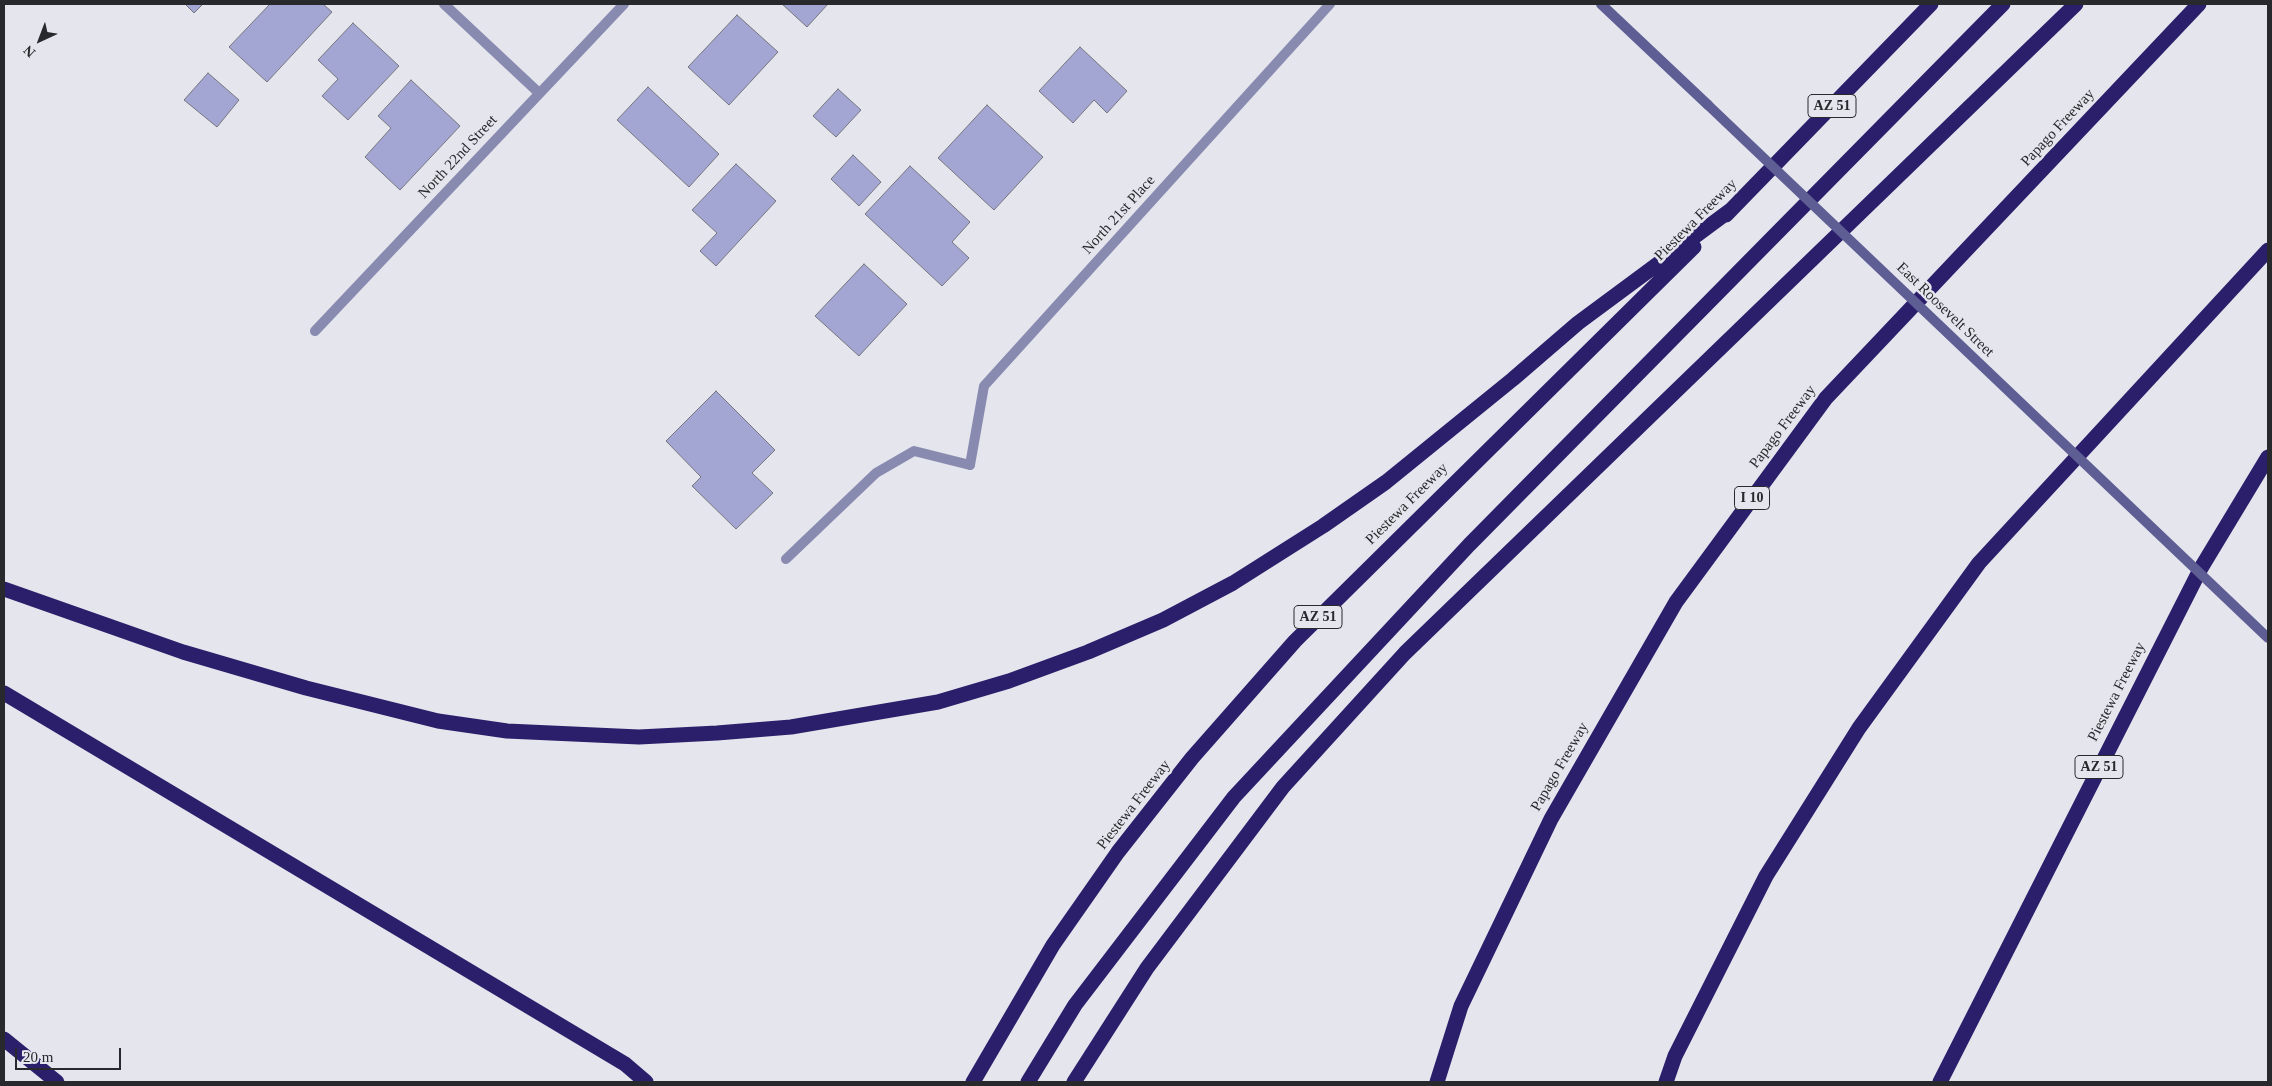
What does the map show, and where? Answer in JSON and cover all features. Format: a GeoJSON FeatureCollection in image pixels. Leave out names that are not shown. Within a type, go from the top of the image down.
{"type":"FeatureCollection","features":[{"type":"Feature","properties":{"kind":"highway","name":"Piestewa Freeway"},"geometry":{"type":"LineString","coordinates":[[973,1082],[1053,945],[1118,852],[1198,751],[1295,641],[1732,209],[1931,4]]}},
{"type":"Feature","properties":{"kind":"highway"},"geometry":{"type":"LineString","coordinates":[[1028,1082],[1075,1005],[1234,797],[1476,538],[2003,4]]}},
{"type":"Feature","properties":{"kind":"highway"},"geometry":{"type":"LineString","coordinates":[[1074,1082],[1147,968],[1283,788],[1405,653],[2076,4]]}},
{"type":"Feature","properties":{"kind":"highway","name":"Papago Freeway"},"geometry":{"type":"LineString","coordinates":[[1437,1082],[1461,1006],[1551,819],[1676,602],[1826,398],[2199,4]]}},
{"type":"Feature","properties":{"kind":"highway"},"geometry":{"type":"LineString","coordinates":[[4,589],[182,652],[306,688],[438,721],[507,730],[639,737],[717,733],[791,727],[938,702],[1010,681],[1088,652],[1163,620],[1233,583],[1323,526],[1386,482],[1513,379],[1578,323],[1732,209]]}},
{"type":"Feature","properties":{"kind":"highway"},"geometry":{"type":"LineString","coordinates":[[1666,1082],[1675,1056],[1766,876],[1859,728],[1979,564],[2268,250]]}},
{"type":"Feature","properties":{"kind":"highway","name":"Piestewa Freeway"},"geometry":{"type":"LineString","coordinates":[[1940,1082],[2201,568],[2268,457]]}},
{"type":"Feature","properties":{"kind":"highway"},"geometry":{"type":"LineString","coordinates":[[10,697],[625,1064],[646,1082]]}},
{"type":"Feature","properties":{"kind":"highway"},"geometry":{"type":"LineString","coordinates":[[4,1039],[57,1082]]}},
{"type":"Feature","properties":{"kind":"street"},"geometry":{"type":"LineString","coordinates":[[444,4],[539,93]]}},
{"type":"Feature","properties":{"kind":"street","name":"North 22nd Street"},"geometry":{"type":"LineString","coordinates":[[315,331],[624,4]]}},
{"type":"Feature","properties":{"kind":"street","name":"North 21st Place"},"geometry":{"type":"LineString","coordinates":[[786,559],[876,473],[914,451],[970,465],[984,386],[1330,4]]}},
{"type":"Feature","properties":{"kind":"street","name":"East Roosevelt Street"},"geometry":{"type":"LineString","coordinates":[[1601,4],[2268,638]]}},
{"type":"Feature","properties":{"kind":"building"},"geometry":{"type":"Polygon","coordinates":[[[185,4],[203,4],[194,13],[185,4]]]}},
{"type":"Feature","properties":{"kind":"building"},"geometry":{"type":"Polygon","coordinates":[[[270,4],[323,4],[332,12],[267,82],[229,47],[270,4]]]}},
{"type":"Feature","properties":{"kind":"building"},"geometry":{"type":"Polygon","coordinates":[[[782,4],[828,4],[807,27],[782,4]]]}},
{"type":"Feature","properties":{"kind":"building"},"geometry":{"type":"Polygon","coordinates":[[[737,15],[778,52],[729,105],[688,67],[737,15]]]}},
{"type":"Feature","properties":{"kind":"building"},"geometry":{"type":"Polygon","coordinates":[[[353,23],[399,66],[348,120],[322,96],[338,79],[318,60],[353,23]]]}},
{"type":"Feature","properties":{"kind":"building"},"geometry":{"type":"Polygon","coordinates":[[[1080,47],[1127,91],[1107,113],[1094,100],[1073,123],[1039,91],[1080,47]]]}},
{"type":"Feature","properties":{"kind":"building"},"geometry":{"type":"Polygon","coordinates":[[[208,73],[239,100],[217,127],[184,100],[208,73]]]}},
{"type":"Feature","properties":{"kind":"building"},"geometry":{"type":"Polygon","coordinates":[[[411,80],[460,126],[400,190],[365,157],[391,128],[378,116],[411,80]]]}},
{"type":"Feature","properties":{"kind":"building"},"geometry":{"type":"Polygon","coordinates":[[[648,87],[719,154],[689,187],[617,120],[648,87]]]}},
{"type":"Feature","properties":{"kind":"building"},"geometry":{"type":"Polygon","coordinates":[[[838,89],[861,110],[836,137],[813,116],[838,89]]]}},
{"type":"Feature","properties":{"kind":"building"},"geometry":{"type":"Polygon","coordinates":[[[987,105],[1043,157],[994,210],[938,158],[987,105]]]}},
{"type":"Feature","properties":{"kind":"building"},"geometry":{"type":"Polygon","coordinates":[[[853,155],[881,182],[859,206],[831,179],[853,155]]]}},
{"type":"Feature","properties":{"kind":"building"},"geometry":{"type":"Polygon","coordinates":[[[736,164],[776,201],[716,266],[700,251],[717,233],[692,210],[736,164]]]}},
{"type":"Feature","properties":{"kind":"building"},"geometry":{"type":"Polygon","coordinates":[[[910,166],[970,222],[952,242],[969,258],[942,286],[865,214],[910,166]]]}},
{"type":"Feature","properties":{"kind":"building"},"geometry":{"type":"Polygon","coordinates":[[[864,264],[907,304],[859,356],[815,316],[864,264]]]}},
{"type":"Feature","properties":{"kind":"building"},"geometry":{"type":"Polygon","coordinates":[[[716,391],[775,450],[752,473],[773,493],[736,529],[692,486],[701,477],[666,441],[716,391]]]}}]}
